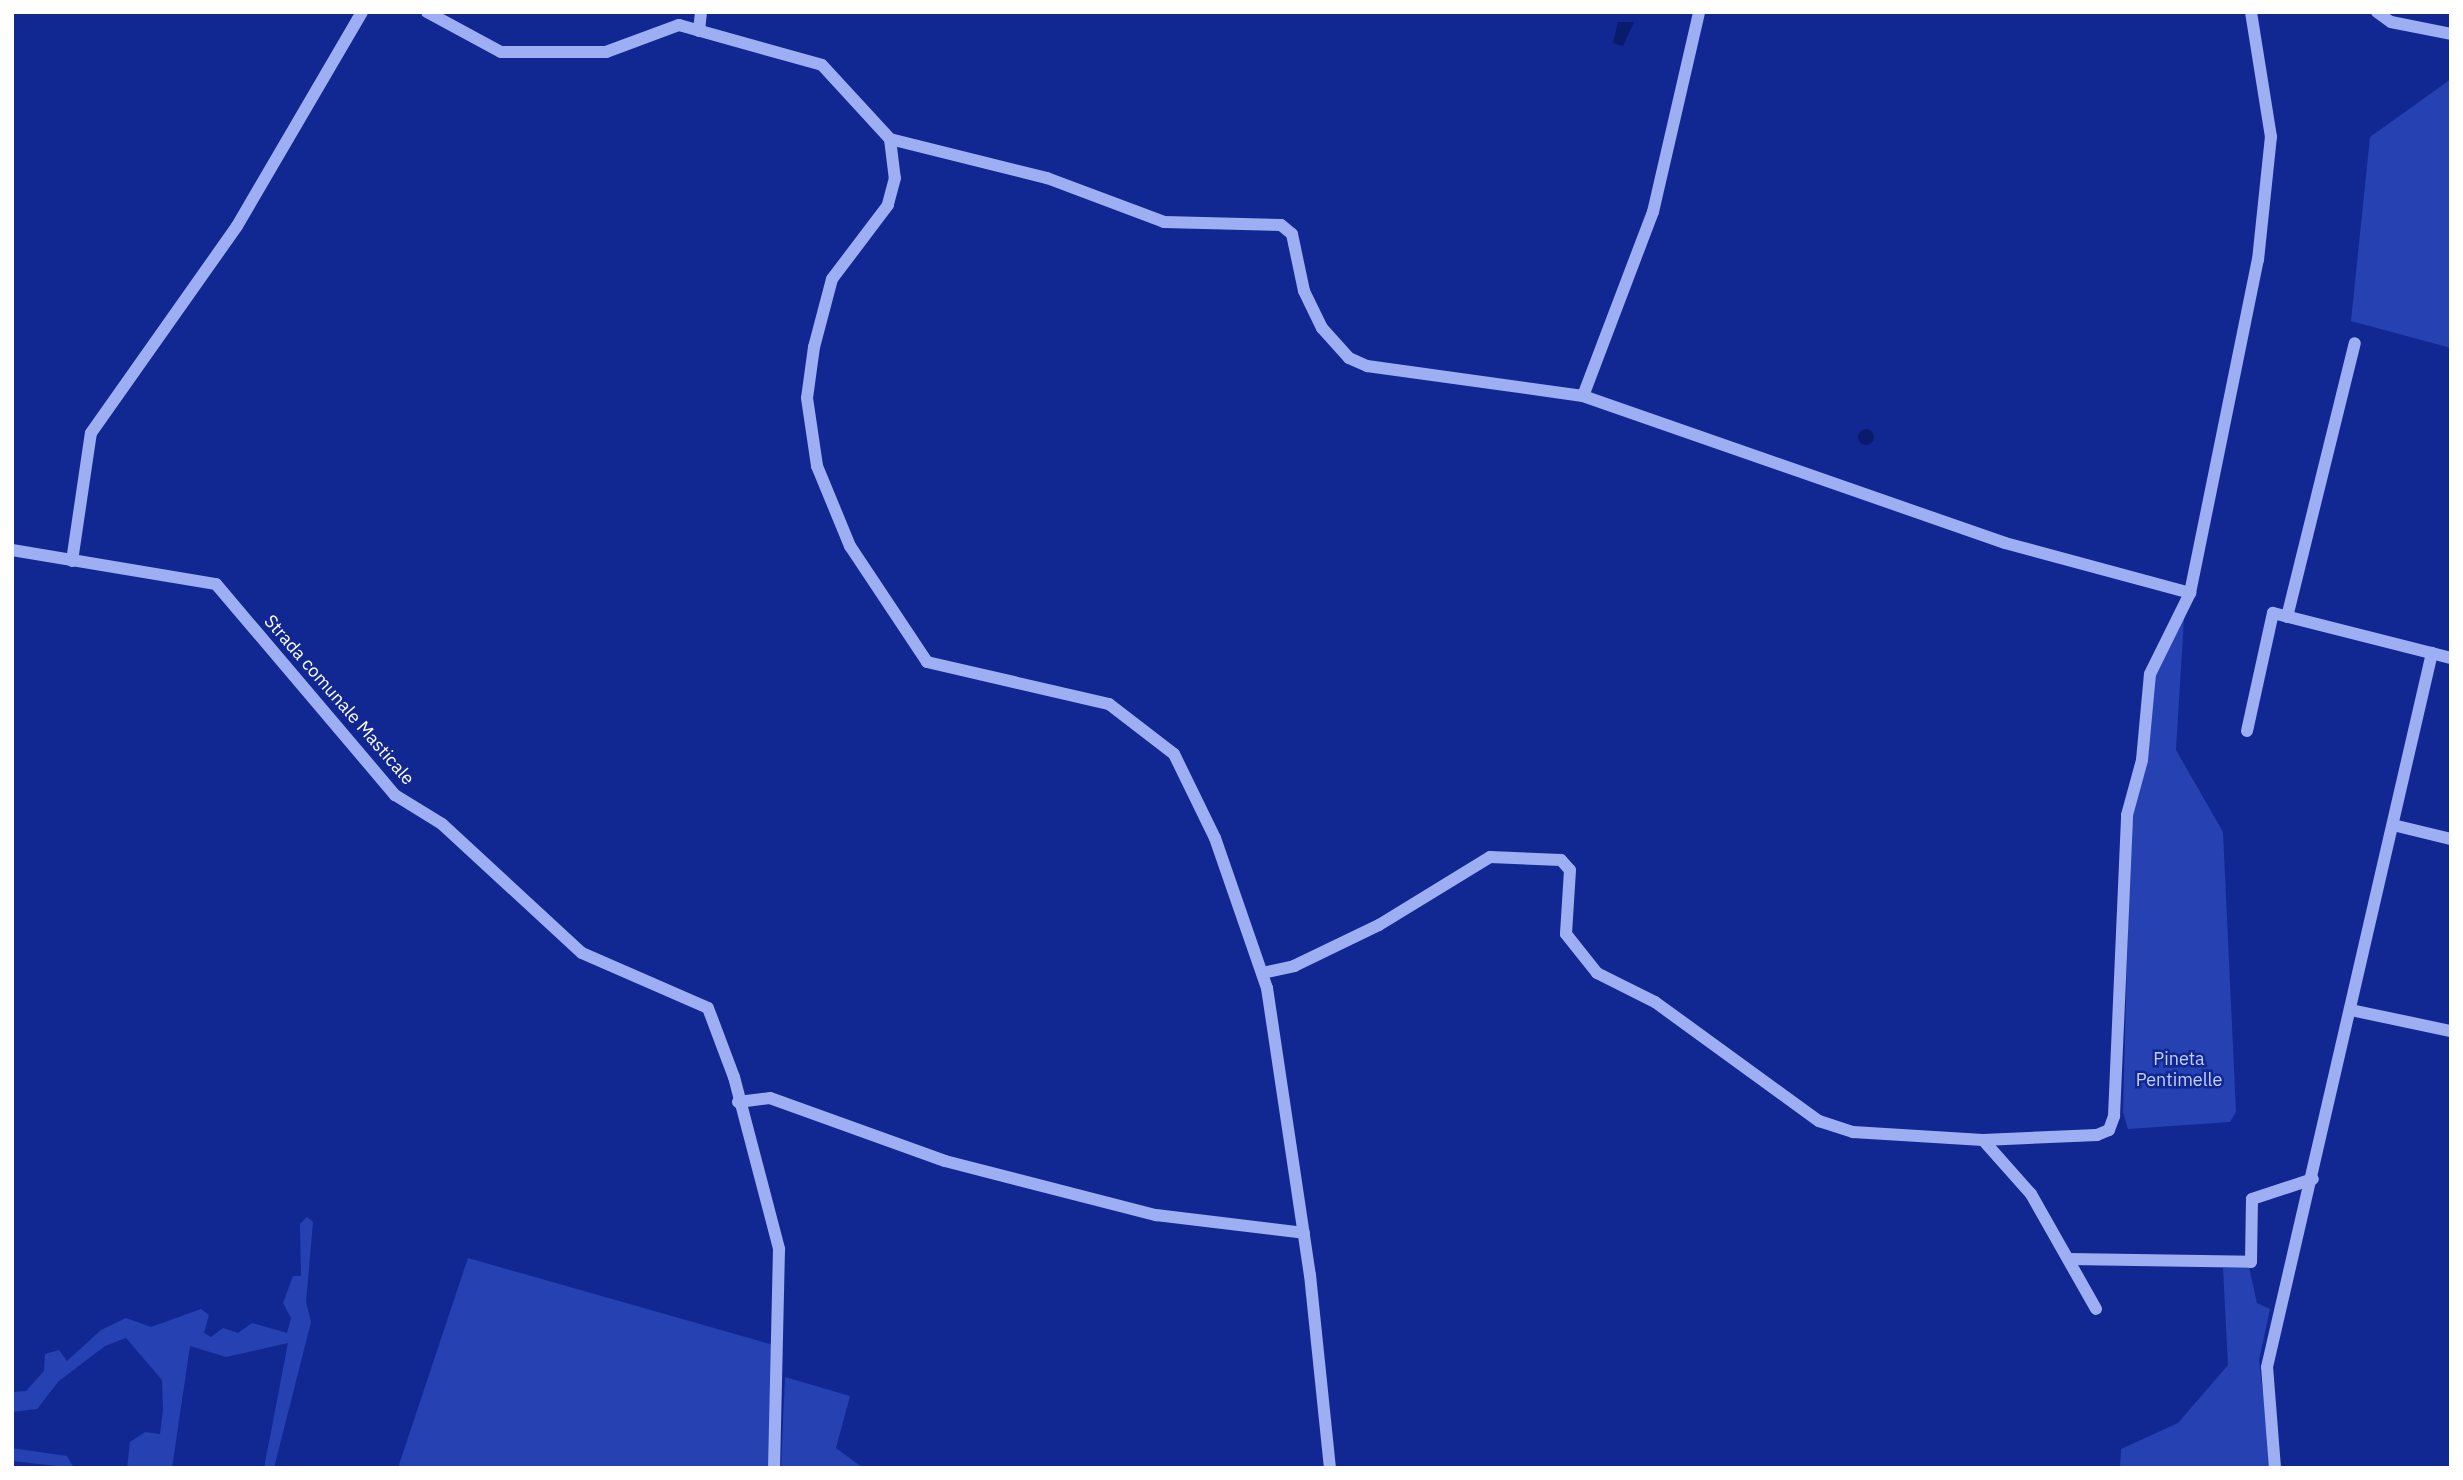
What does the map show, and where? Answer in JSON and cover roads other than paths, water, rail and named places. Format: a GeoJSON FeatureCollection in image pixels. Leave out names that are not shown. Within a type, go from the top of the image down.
{"type":"FeatureCollection","features":[{"type":"Feature","properties":{"kind":"street"},"geometry":{"type":"LineString","coordinates":[[72,561],[91,433],[237,226],[362,12]]}},
{"type":"Feature","properties":{"kind":"street"},"geometry":{"type":"LineString","coordinates":[[427,12],[500,52],[606,52],[666,26],[699,31],[822,65],[890,139],[1047,178],[1164,222],[1281,225],[1295,243],[1311,309],[1349,358],[1399,372],[1583,396],[2005,543],[2190,593]]}},
{"type":"Feature","properties":{"kind":"street"},"geometry":{"type":"LineString","coordinates":[[699,31],[701,12]]}},
{"type":"Feature","properties":{"kind":"street"},"geometry":{"type":"LineString","coordinates":[[1583,396],[1653,212],[1699,12]]}},
{"type":"Feature","properties":{"kind":"street"},"geometry":{"type":"LineString","coordinates":[[1262,973],[1294,966],[1379,925],[1490,857],[1561,860],[1570,870],[1566,934],[1597,973],[1655,1002],[1819,1121],[1853,1132],[1983,1140],[2109,1130],[2126,815],[2142,760],[2150,674],[2190,593],[2263,212],[2269,102],[2251,12]]}},
{"type":"Feature","properties":{"kind":"street"},"geometry":{"type":"LineString","coordinates":[[2377,12],[2391,22],[2451,34]]}},
{"type":"Feature","properties":{"kind":"street"},"geometry":{"type":"LineString","coordinates":[[890,139],[894,177],[888,205],[832,279],[807,398],[817,466],[850,546],[927,662],[1109,704],[1174,754],[1215,838],[1262,973],[1304,1233],[1330,1468]]}},
{"type":"Feature","properties":{"kind":"street"},"geometry":{"type":"LineString","coordinates":[[2287,617],[2355,343]]}},
{"type":"Feature","properties":{"kind":"street","name":"Strada comunale Masticale"},"geometry":{"type":"LineString","coordinates":[[12,550],[216,584],[395,795],[442,824],[582,953],[708,1008],[738,1102],[779,1249],[774,1468]]}},
{"type":"Feature","properties":{"kind":"street"},"geometry":{"type":"LineString","coordinates":[[2246,731],[2273,614],[2451,658]]}},
{"type":"Feature","properties":{"kind":"street"},"geometry":{"type":"LineString","coordinates":[[2275,1468],[2267,1367],[2313,1179],[2432,653]]}},
{"type":"Feature","properties":{"kind":"street"},"geometry":{"type":"LineString","coordinates":[[2393,825],[2451,839]]}},
{"type":"Feature","properties":{"kind":"street"},"geometry":{"type":"LineString","coordinates":[[2351,1010],[2451,1031]]}},
{"type":"Feature","properties":{"kind":"street"},"geometry":{"type":"LineString","coordinates":[[738,1102],[769,1098],[945,1161],[1156,1214],[1304,1233]]}},
{"type":"Feature","properties":{"kind":"street"},"geometry":{"type":"LineString","coordinates":[[1983,1140],[2010,1164],[2069,1259],[2096,1309]]}},
{"type":"Feature","properties":{"kind":"street"},"geometry":{"type":"LineString","coordinates":[[2069,1259],[2251,1262],[2252,1199],[2313,1179]]}},
{"type":"Feature","properties":{"kind":"park label","name":"Pineta Pentimelle"},"geometry":{"type":"Point","coordinates":[2179,1070]}}]}
